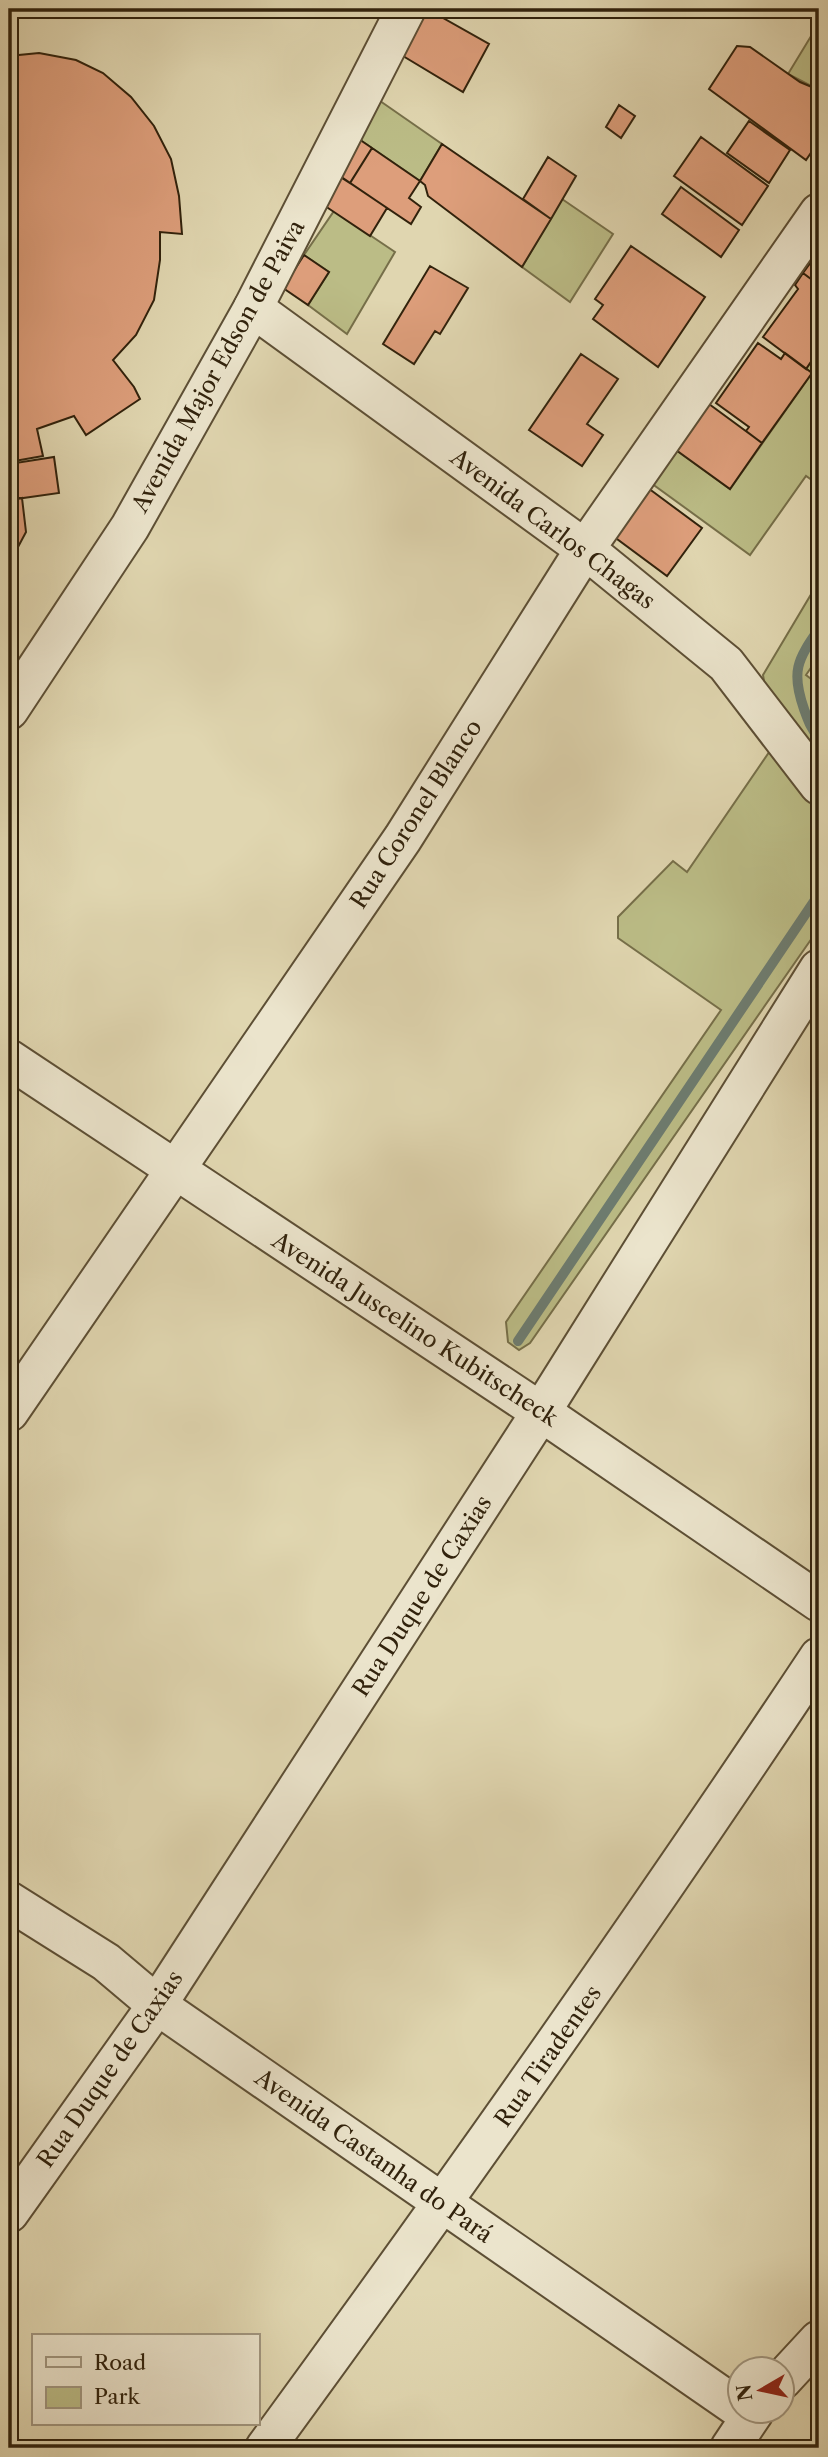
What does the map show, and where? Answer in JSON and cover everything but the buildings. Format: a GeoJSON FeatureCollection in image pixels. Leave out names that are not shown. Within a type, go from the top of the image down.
{"type":"FeatureCollection","features":[{"type":"Feature","properties":{"kind":"street","name":"Avenida Major Edson de Paiva"},"geometry":{"type":"LineString","coordinates":[[9,710],[130,527],[253,308],[406,9]]}},
{"type":"Feature","properties":{"kind":"street","name":"Rua Coronel Blanco"},"geometry":{"type":"LineString","coordinates":[[9,1412],[403,838],[585,549],[819,213]]}},
{"type":"Feature","properties":{"kind":"street","name":"Avenida Carlos Chagas"},"geometry":{"type":"LineString","coordinates":[[253,308],[585,549],[726,664],[819,785]]}},
{"type":"Feature","properties":{"kind":"street","name":"Rua Duque de Caxias"},"geometry":{"type":"LineString","coordinates":[[9,2213],[157,2005],[541,1412],[819,969]]}},
{"type":"Feature","properties":{"kind":"street","name":"Avenida Juscelino Kubitscheck"},"geometry":{"type":"LineString","coordinates":[[9,1059],[541,1412],[819,1602]]}},
{"type":"Feature","properties":{"kind":"street","name":"Rua Tiradentes"},"geometry":{"type":"LineString","coordinates":[[265,2448],[443,2204],[654,1905],[819,1657]]}},
{"type":"Feature","properties":{"kind":"street","name":"Avenida Castanha do Pará"},"geometry":{"type":"LineString","coordinates":[[9,1902],[106,1962],[157,2005],[726,2398]]}},
{"type":"Feature","properties":{"kind":"street"},"geometry":{"type":"LineString","coordinates":[[796,2365],[819,2340]]}},
{"type":"Feature","properties":{"kind":"street"},"geometry":{"type":"LineString","coordinates":[[730,2448],[740,2426]]}},
{"type":"Feature","properties":{"kind":"green space"},"geometry":{"type":"Polygon","coordinates":[[[819,23],[819,90],[788,74],[819,23]]]}},
{"type":"Feature","properties":{"kind":"green space"},"geometry":{"type":"Polygon","coordinates":[[[370,94],[442,144],[420,181],[350,133],[370,94]]]}},
{"type":"Feature","properties":{"kind":"green space"},"geometry":{"type":"Polygon","coordinates":[[[562,199],[613,234],[570,302],[522,267],[562,199]]]}},
{"type":"Feature","properties":{"kind":"green space"},"geometry":{"type":"Polygon","coordinates":[[[334,211],[395,252],[347,334],[308,305],[329,272],[304,255],[334,211]]]}},
{"type":"Feature","properties":{"kind":"green space"},"geometry":{"type":"Polygon","coordinates":[[[819,350],[819,485],[806,476],[750,555],[651,483],[676,450],[730,489],[812,373],[806,369],[819,350]]]}},
{"type":"Feature","properties":{"kind":"green space"},"geometry":{"type":"Polygon","coordinates":[[[819,581],[819,656],[806,675],[819,685],[819,769],[766,693],[763,675],[819,581]]]}},
{"type":"Feature","properties":{"kind":"green space"},"geometry":{"type":"Polygon","coordinates":[[[774,745],[819,805],[819,928],[530,1343],[519,1350],[508,1342],[506,1322],[721,1010],[618,938],[618,917],[673,861],[687,872],[774,745]]]}},
{"type":"Feature","properties":{"kind":"waterway"},"geometry":{"type":"LineString","coordinates":[[819,629],[801,658],[797,676],[804,709],[819,738]]}},
{"type":"Feature","properties":{"kind":"waterway"},"geometry":{"type":"LineString","coordinates":[[518,1341],[819,894]]}}]}
